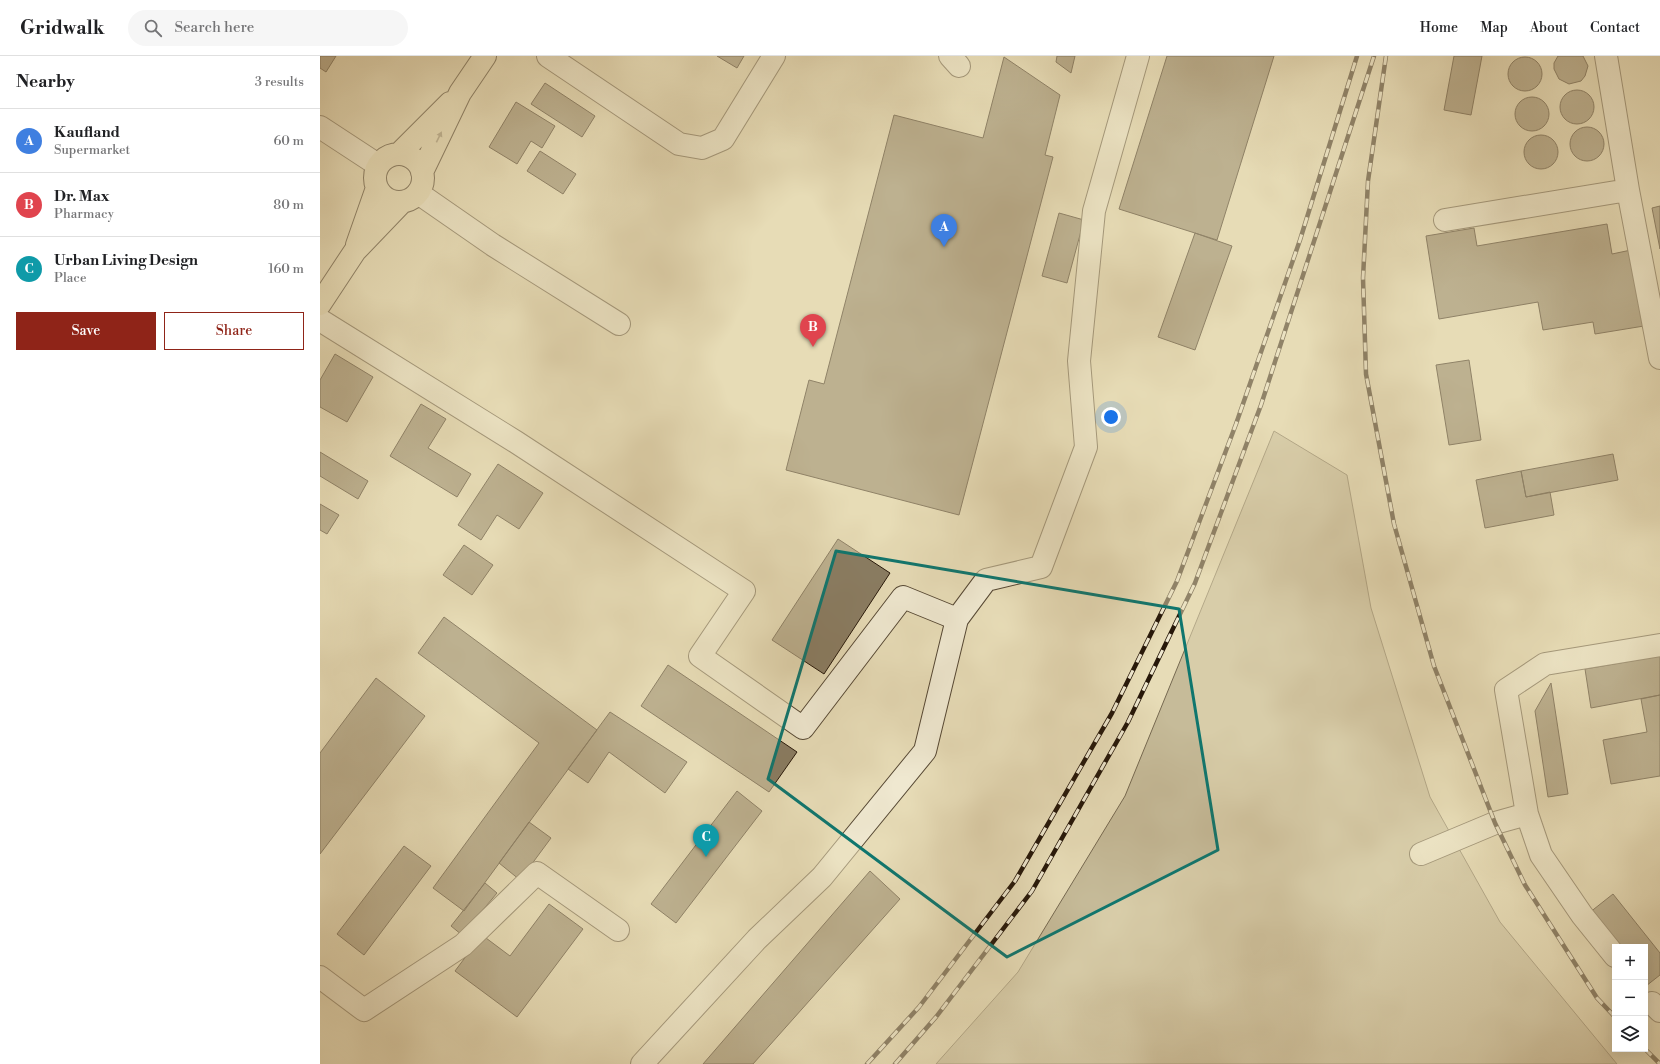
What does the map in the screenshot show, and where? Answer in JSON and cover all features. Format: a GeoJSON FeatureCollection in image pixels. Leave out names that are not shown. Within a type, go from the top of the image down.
{"type":"FeatureCollection","features":[{"type":"Feature","properties":{"kind":"main road"},"geometry":{"type":"LineString","coordinates":[[320,304],[355,250],[414,189],[460,93],[485,56]]}},
{"type":"Feature","properties":{"kind":"main road"},"geometry":{"type":"LineString","coordinates":[[399,154],[460,93]]}},
{"type":"Feature","properties":{"kind":"main road"},"geometry":{"type":"LineString","coordinates":[[355,250],[376,188],[375,176],[378,165],[384,159],[399,154],[406,155],[419,165],[414,189],[394,202],[387,200],[376,188]]}},
{"type":"Feature","properties":{"kind":"street"},"geometry":{"type":"LineString","coordinates":[[548,56],[679,144],[702,148],[723,139],[774,56]]}},
{"type":"Feature","properties":{"kind":"street"},"geometry":{"type":"LineString","coordinates":[[642,1064],[758,939],[822,878],[925,751],[957,619],[986,580],[1041,567],[1086,446],[1079,361],[1094,211],[1138,56]]}},
{"type":"Feature","properties":{"kind":"street"},"geometry":{"type":"LineString","coordinates":[[1606,56],[1628,190],[1660,358]]}},
{"type":"Feature","properties":{"kind":"street"},"geometry":{"type":"LineString","coordinates":[[320,127],[378,165]]}},
{"type":"Feature","properties":{"kind":"street"},"geometry":{"type":"LineString","coordinates":[[414,189],[493,245],[618,324]]}},
{"type":"Feature","properties":{"kind":"street"},"geometry":{"type":"LineString","coordinates":[[1445,220],[1628,190]]}},
{"type":"Feature","properties":{"kind":"street"},"geometry":{"type":"LineString","coordinates":[[320,320],[516,442],[744,591],[700,656],[803,728],[903,597],[957,619]]}},
{"type":"Feature","properties":{"kind":"street"},"geometry":{"type":"LineString","coordinates":[[1612,952],[1582,915],[1541,855],[1527,814],[1506,690],[1545,664],[1660,645]]}},
{"type":"Feature","properties":{"kind":"street"},"geometry":{"type":"LineString","coordinates":[[1421,854],[1495,823],[1527,814]]}},
{"type":"Feature","properties":{"kind":"street"},"geometry":{"type":"LineString","coordinates":[[320,977],[364,1010],[463,945],[537,873],[618,930]]}},
{"type":"Feature","properties":{"kind":"highlighted area"},"geometry":{"type":"Polygon","coordinates":[[[836,551],[1179,609],[1218,850],[1007,957],[768,779],[836,551]]]}},
{"type":"Feature","properties":{"kind":"shaded area"},"geometry":{"type":"Polygon","coordinates":[[[1274,431],[1347,475],[1371,608],[1430,797],[1500,922],[1617,1064],[936,1064],[1018,972],[1125,796],[1274,431]]]}},
{"type":"Feature","properties":{"kind":"building"},"geometry":{"type":"Polygon","coordinates":[[[320,56],[336,56],[326,72],[320,68],[320,56]]]}},
{"type":"Feature","properties":{"kind":"building"},"geometry":{"type":"Polygon","coordinates":[[[717,56],[744,56],[737,68],[717,56]]]}},
{"type":"Feature","properties":{"kind":"building"},"geometry":{"type":"Polygon","coordinates":[[[1057,56],[1075,56],[1071,73],[1056,62],[1057,56]]]}},
{"type":"Feature","properties":{"kind":"building"},"geometry":{"type":"Polygon","coordinates":[[[1167,56],[1274,56],[1217,240],[1119,209],[1167,56]]]}},
{"type":"Feature","properties":{"kind":"building"},"geometry":{"type":"Polygon","coordinates":[[[1454,56],[1482,56],[1471,115],[1444,110],[1454,56]]]}},
{"type":"Feature","properties":{"kind":"building"},"geometry":{"type":"Polygon","coordinates":[[[1558,56],[1583,56],[1588,66],[1585,76],[1581,81],[1569,84],[1559,79],[1554,69],[1554,63],[1558,56]]]}},
{"type":"Feature","properties":{"kind":"building"},"geometry":{"type":"Polygon","coordinates":[[[1004,57],[1060,95],[1045,155],[1053,157],[959,515],[786,470],[809,380],[824,384],[894,115],[983,138],[1004,57]]]}},
{"type":"Feature","properties":{"kind":"building"},"geometry":{"type":"Polygon","coordinates":[[[1525,57],[1537,62],[1542,74],[1537,86],[1525,91],[1513,86],[1508,74],[1513,62],[1525,57]]]}},
{"type":"Feature","properties":{"kind":"building"},"geometry":{"type":"Polygon","coordinates":[[[545,83],[595,116],[582,137],[531,104],[545,83]]]}},
{"type":"Feature","properties":{"kind":"building"},"geometry":{"type":"Polygon","coordinates":[[[1577,90],[1589,95],[1594,107],[1589,119],[1577,124],[1565,119],[1560,107],[1565,95],[1577,90]]]}},
{"type":"Feature","properties":{"kind":"building"},"geometry":{"type":"Polygon","coordinates":[[[1532,97],[1544,102],[1549,114],[1544,126],[1532,131],[1520,126],[1515,114],[1520,102],[1532,97]]]}},
{"type":"Feature","properties":{"kind":"building"},"geometry":{"type":"Polygon","coordinates":[[[516,102],[555,126],[542,148],[531,141],[517,164],[489,147],[516,102]]]}},
{"type":"Feature","properties":{"kind":"building"},"geometry":{"type":"Polygon","coordinates":[[[1587,127],[1599,132],[1604,144],[1599,156],[1587,161],[1575,156],[1570,144],[1575,132],[1587,127]]]}},
{"type":"Feature","properties":{"kind":"building"},"geometry":{"type":"Polygon","coordinates":[[[1541,135],[1553,140],[1558,152],[1553,164],[1541,169],[1529,164],[1524,152],[1529,140],[1541,135]]]}},
{"type":"Feature","properties":{"kind":"building"},"geometry":{"type":"Polygon","coordinates":[[[540,151],[576,174],[563,194],[527,171],[540,151]]]}},
{"type":"Feature","properties":{"kind":"building"},"geometry":{"type":"Polygon","coordinates":[[[1660,206],[1660,249],[1652,208],[1660,206]]]}},
{"type":"Feature","properties":{"kind":"building"},"geometry":{"type":"Polygon","coordinates":[[[1059,213],[1084,220],[1067,283],[1042,276],[1059,213]]]}},
{"type":"Feature","properties":{"kind":"building"},"geometry":{"type":"Polygon","coordinates":[[[1607,224],[1612,254],[1631,250],[1644,326],[1595,334],[1593,322],[1543,330],[1538,302],[1439,319],[1426,236],[1474,228],[1477,246],[1607,224]]]}},
{"type":"Feature","properties":{"kind":"building"},"geometry":{"type":"Polygon","coordinates":[[[1195,233],[1232,246],[1195,350],[1158,337],[1195,233]]]}},
{"type":"Feature","properties":{"kind":"building"},"geometry":{"type":"Polygon","coordinates":[[[335,354],[373,377],[347,422],[320,407],[320,380],[335,354]]]}},
{"type":"Feature","properties":{"kind":"building"},"geometry":{"type":"Polygon","coordinates":[[[1469,360],[1481,440],[1449,445],[1436,365],[1469,360]]]}},
{"type":"Feature","properties":{"kind":"building"},"geometry":{"type":"Polygon","coordinates":[[[421,404],[446,419],[428,448],[471,474],[457,497],[390,456],[421,404]]]}},
{"type":"Feature","properties":{"kind":"building"},"geometry":{"type":"Polygon","coordinates":[[[320,452],[368,481],[358,499],[320,476],[320,452]]]}},
{"type":"Feature","properties":{"kind":"building"},"geometry":{"type":"Polygon","coordinates":[[[1613,454],[1618,480],[1526,497],[1521,471],[1613,454]]]}},
{"type":"Feature","properties":{"kind":"building"},"geometry":{"type":"Polygon","coordinates":[[[498,464],[543,493],[519,529],[497,515],[481,540],[458,525],[498,464]]]}},
{"type":"Feature","properties":{"kind":"building"},"geometry":{"type":"Polygon","coordinates":[[[1521,471],[1526,497],[1550,492],[1554,515],[1485,528],[1476,480],[1521,471]]]}},
{"type":"Feature","properties":{"kind":"building"},"geometry":{"type":"Polygon","coordinates":[[[320,504],[339,515],[327,534],[320,530],[320,504]]]}},
{"type":"Feature","properties":{"kind":"building"},"geometry":{"type":"Polygon","coordinates":[[[838,539],[890,573],[824,674],[772,640],[838,539]]]}},
{"type":"Feature","properties":{"kind":"building"},"geometry":{"type":"Polygon","coordinates":[[[464,545],[493,565],[472,595],[443,575],[464,545]]]}},
{"type":"Feature","properties":{"kind":"building"},"geometry":{"type":"Polygon","coordinates":[[[444,617],[597,730],[464,911],[433,888],[539,743],[418,653],[444,617]]]}},
{"type":"Feature","properties":{"kind":"building"},"geometry":{"type":"Polygon","coordinates":[[[1660,656],[1660,695],[1591,708],[1585,669],[1660,656]]]}},
{"type":"Feature","properties":{"kind":"building"},"geometry":{"type":"Polygon","coordinates":[[[668,665],[797,752],[769,792],[641,706],[668,665]]]}},
{"type":"Feature","properties":{"kind":"building"},"geometry":{"type":"Polygon","coordinates":[[[376,678],[425,716],[320,854],[320,753],[376,678]]]}},
{"type":"Feature","properties":{"kind":"building"},"geometry":{"type":"Polygon","coordinates":[[[1551,683],[1568,794],[1548,797],[1535,711],[1551,683]]]}},
{"type":"Feature","properties":{"kind":"building"},"geometry":{"type":"Polygon","coordinates":[[[1660,695],[1660,776],[1611,784],[1603,740],[1647,732],[1641,699],[1660,695]]]}},
{"type":"Feature","properties":{"kind":"building"},"geometry":{"type":"Polygon","coordinates":[[[610,712],[687,762],[665,793],[609,752],[588,783],[568,769],[610,712]]]}},
{"type":"Feature","properties":{"kind":"building"},"geometry":{"type":"Polygon","coordinates":[[[737,791],[762,811],[676,923],[651,904],[737,791]]]}},
{"type":"Feature","properties":{"kind":"building"},"geometry":{"type":"Polygon","coordinates":[[[529,822],[551,838],[520,880],[499,863],[529,822]]]}},
{"type":"Feature","properties":{"kind":"building"},"geometry":{"type":"Polygon","coordinates":[[[404,846],[431,866],[364,955],[337,934],[404,846]]]}},
{"type":"Feature","properties":{"kind":"building"},"geometry":{"type":"Polygon","coordinates":[[[870,871],[900,899],[753,1064],[703,1064],[870,871]]]}},
{"type":"Feature","properties":{"kind":"building"},"geometry":{"type":"Polygon","coordinates":[[[485,883],[497,893],[462,935],[451,926],[485,883]]]}},
{"type":"Feature","properties":{"kind":"building"},"geometry":{"type":"Polygon","coordinates":[[[1613,894],[1660,953],[1660,975],[1648,984],[1648,944],[1613,944],[1589,913],[1613,894]]]}},
{"type":"Feature","properties":{"kind":"building"},"geometry":{"type":"Polygon","coordinates":[[[549,904],[583,929],[517,1017],[455,971],[482,935],[510,956],[549,904]]]}},
{"type":"Feature","properties":{"kind":"railway"},"geometry":{"type":"LineString","coordinates":[[867,1064],[919,1007],[1015,881],[1112,713],[1177,581],[1236,424],[1300,240],[1357,56]]}},
{"type":"Feature","properties":{"kind":"railway"},"geometry":{"type":"LineString","coordinates":[[895,1064],[936,1017],[1032,891],[1128,722],[1195,583],[1261,405],[1374,56]]}},
{"type":"Feature","properties":{"kind":"railway"},"geometry":{"type":"LineString","coordinates":[[1386,56],[1368,181],[1363,278],[1366,374],[1394,524],[1434,666],[1495,823],[1525,885],[1597,998],[1614,1016]]}},
{"type":"Feature","properties":{"kind":"railway"},"geometry":{"type":"LineString","coordinates":[[1648,1052],[1660,1064]]}},
{"type":"Feature","properties":{"kind":"place","name":"Kaufland"},"geometry":{"type":"Point","coordinates":[944,247]}},
{"type":"Feature","properties":{"kind":"place","name":"Dr. Max"},"geometry":{"type":"Point","coordinates":[813,347]}},
{"type":"Feature","properties":{"kind":"place","name":"Urban Living Design"},"geometry":{"type":"Point","coordinates":[706,857]}}]}
